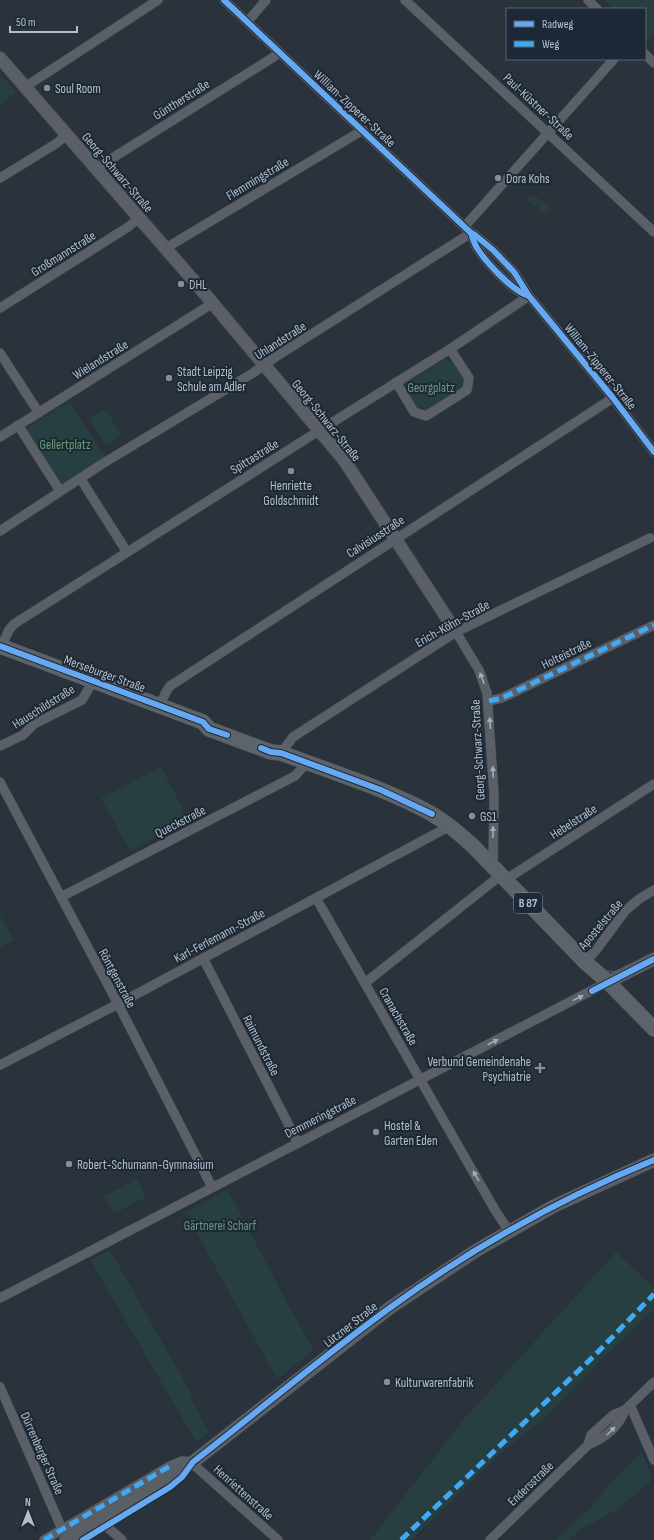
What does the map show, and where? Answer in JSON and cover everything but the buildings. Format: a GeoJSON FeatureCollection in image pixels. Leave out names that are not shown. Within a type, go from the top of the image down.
{"type":"FeatureCollection","features":[{"type":"Feature","properties":{"kind":"main road","name":"Merseburger Straße"},"geometry":{"type":"LineString","coordinates":[[1,646],[203,722],[210,722],[255,737],[274,746],[281,752],[392,795],[432,814],[450,826],[500,873],[585,962],[608,982],[654,1029]]}},
{"type":"Feature","properties":{"kind":"main road","name":"Lützner Straße"},"geometry":{"type":"LineString","coordinates":[[64,1534],[149,1490],[193,1462],[391,1307],[509,1230],[575,1196],[654,1160]]}},
{"type":"Feature","properties":{"kind":"main road","name":"Lützner Straße"},"geometry":{"type":"LineString","coordinates":[[82,1540],[170,1487],[182,1477],[193,1462]]}},
{"type":"Feature","properties":{"kind":"street"},"geometry":{"type":"LineString","coordinates":[[26,87],[31,82],[158,0]]}},
{"type":"Feature","properties":{"kind":"street","name":"William-Zipperer-Straße"},"geometry":{"type":"LineString","coordinates":[[224,0],[468,230],[480,238],[500,257],[514,272],[529,296],[613,398],[654,452]]}},
{"type":"Feature","properties":{"kind":"street"},"geometry":{"type":"LineString","coordinates":[[248,21],[266,0]]}},
{"type":"Feature","properties":{"kind":"street","name":"Paul-Küstner-Straße"},"geometry":{"type":"LineString","coordinates":[[405,0],[654,232]]}},
{"type":"Feature","properties":{"kind":"street"},"geometry":{"type":"LineString","coordinates":[[588,0],[596,8]]}},
{"type":"Feature","properties":{"kind":"street","name":"Güntherstraße"},"geometry":{"type":"LineString","coordinates":[[98,169],[280,53]]}},
{"type":"Feature","properties":{"kind":"street"},"geometry":{"type":"LineString","coordinates":[[646,55],[654,62]]}},
{"type":"Feature","properties":{"kind":"street","name":"Georg-Schwarz-Straße"},"geometry":{"type":"LineString","coordinates":[[0,58],[166,248],[344,460],[456,632],[479,670],[488,692],[500,873]]}},
{"type":"Feature","properties":{"kind":"street","name":"Uhlandstraße"},"geometry":{"type":"LineString","coordinates":[[0,530],[80,478],[264,365],[468,230],[548,132],[613,60]]}},
{"type":"Feature","properties":{"kind":"street","name":"Flemmingstraße"},"geometry":{"type":"LineString","coordinates":[[166,248],[362,130]]}},
{"type":"Feature","properties":{"kind":"street"},"geometry":{"type":"LineString","coordinates":[[0,178],[66,135]]}},
{"type":"Feature","properties":{"kind":"street","name":"Großmannstraße"},"geometry":{"type":"LineString","coordinates":[[0,308],[128,227],[139,218]]}},
{"type":"Feature","properties":{"kind":"street","name":"Spittastraße"},"geometry":{"type":"LineString","coordinates":[[1,646],[9,630],[14,624],[450,349],[529,296]]}},
{"type":"Feature","properties":{"kind":"street","name":"Wielandstraße"},"geometry":{"type":"LineString","coordinates":[[0,437],[213,303]]}},
{"type":"Feature","properties":{"kind":"street"},"geometry":{"type":"LineString","coordinates":[[396,382],[414,412],[426,416],[467,390],[469,378],[450,349]]}},
{"type":"Feature","properties":{"kind":"street"},"geometry":{"type":"LineString","coordinates":[[0,353],[39,413]]}},
{"type":"Feature","properties":{"kind":"street","name":"Calvisiusstraße"},"geometry":{"type":"LineString","coordinates":[[160,705],[170,686],[613,398]]}},
{"type":"Feature","properties":{"kind":"street"},"geometry":{"type":"LineString","coordinates":[[18,426],[60,491]]}},
{"type":"Feature","properties":{"kind":"street"},"geometry":{"type":"LineString","coordinates":[[80,478],[127,552]]}},
{"type":"Feature","properties":{"kind":"street","name":"Erich-Köhn-Straße"},"geometry":{"type":"LineString","coordinates":[[281,752],[293,737],[456,632],[650,538]]}},
{"type":"Feature","properties":{"kind":"street","name":"Holteistraße"},"geometry":{"type":"LineString","coordinates":[[489,702],[502,698],[654,625]]}},
{"type":"Feature","properties":{"kind":"street","name":"Hauschildstraße"},"geometry":{"type":"LineString","coordinates":[[0,746],[23,735],[34,724],[82,700],[93,681]]}},
{"type":"Feature","properties":{"kind":"street","name":"Queckstraße"},"geometry":{"type":"LineString","coordinates":[[61,897],[295,776],[303,767],[305,762]]}},
{"type":"Feature","properties":{"kind":"street","name":"Röntgenstraße"},"geometry":{"type":"LineString","coordinates":[[0,782],[118,1004],[212,1187]]}},
{"type":"Feature","properties":{"kind":"street","name":"Hebelstraße"},"geometry":{"type":"LineString","coordinates":[[365,983],[500,873],[654,784]]}},
{"type":"Feature","properties":{"kind":"street","name":"Karl-Ferlemann-Straße"},"geometry":{"type":"LineString","coordinates":[[0,1064],[118,1004],[450,826]]}},
{"type":"Feature","properties":{"kind":"street","name":"Apostelstraße"},"geometry":{"type":"LineString","coordinates":[[585,962],[597,949],[625,911],[639,899],[654,890]]}},
{"type":"Feature","properties":{"kind":"street","name":"Cranachstraße"},"geometry":{"type":"LineString","coordinates":[[316,898],[495,1210],[509,1230]]}},
{"type":"Feature","properties":{"kind":"street","name":"Raimundstraße"},"geometry":{"type":"LineString","coordinates":[[203,958],[298,1143]]}},
{"type":"Feature","properties":{"kind":"street","name":"Demmeringstraße"},"geometry":{"type":"LineString","coordinates":[[0,1298],[654,959]]}},
{"type":"Feature","properties":{"kind":"street","name":"Endersstraße"},"geometry":{"type":"LineString","coordinates":[[490,1540],[588,1445],[603,1439],[620,1421],[628,1407],[654,1382]]}},
{"type":"Feature","properties":{"kind":"street","name":"Dürrenberger Straße"},"geometry":{"type":"LineString","coordinates":[[0,1387],[64,1534]]}},
{"type":"Feature","properties":{"kind":"street"},"geometry":{"type":"LineString","coordinates":[[628,1407],[654,1460]]}},
{"type":"Feature","properties":{"kind":"street"},"geometry":{"type":"LineString","coordinates":[[44,1540],[64,1534],[170,1466],[182,1461],[193,1462]]}},
{"type":"Feature","properties":{"kind":"street","name":"Henriettenstraße"},"geometry":{"type":"LineString","coordinates":[[193,1462],[194,1465],[278,1540]]}},
{"type":"Feature","properties":{"kind":"street"},"geometry":{"type":"LineString","coordinates":[[106,1526],[122,1540]]}},
{"type":"Feature","properties":{"kind":"green space"},"geometry":{"type":"Polygon","coordinates":[[[604,0],[654,0],[654,33],[647,40],[646,39],[646,8],[613,8],[604,0]]]}},
{"type":"Feature","properties":{"kind":"green space"},"geometry":{"type":"Polygon","coordinates":[[[0,74],[16,92],[0,106],[0,74]]]}},
{"type":"Feature","properties":{"kind":"green space"},"geometry":{"type":"Polygon","coordinates":[[[529,196],[535,196],[540,200],[534,206],[526,199],[529,196]]]}},
{"type":"Feature","properties":{"kind":"green space"},"geometry":{"type":"Polygon","coordinates":[[[542,200],[551,208],[544,215],[538,210],[540,207],[538,204],[542,200]]]}},
{"type":"Feature","properties":{"kind":"green space","name":"Georgplatz"},"geometry":{"type":"Polygon","coordinates":[[[446,359],[458,370],[463,378],[465,386],[424,411],[416,409],[406,390],[407,382],[446,359]]]}},
{"type":"Feature","properties":{"kind":"green space","name":"Gellertplatz"},"geometry":{"type":"Polygon","coordinates":[[[70,402],[106,459],[62,487],[25,429],[70,402]]]}},
{"type":"Feature","properties":{"kind":"green space"},"geometry":{"type":"Polygon","coordinates":[[[105,409],[122,435],[106,445],[89,419],[105,409]]]}},
{"type":"Feature","properties":{"kind":"green space"},"geometry":{"type":"Polygon","coordinates":[[[161,767],[189,820],[130,851],[101,798],[161,767]]]}},
{"type":"Feature","properties":{"kind":"green space"},"geometry":{"type":"Polygon","coordinates":[[[0,915],[14,940],[0,948],[0,915]]]}},
{"type":"Feature","properties":{"kind":"green space"},"geometry":{"type":"Polygon","coordinates":[[[137,1179],[146,1197],[114,1214],[104,1196],[137,1179]]]}},
{"type":"Feature","properties":{"kind":"green space","name":"Gärtnerei Scharf"},"geometry":{"type":"Polygon","coordinates":[[[228,1190],[314,1350],[277,1379],[185,1212],[228,1190]]]}},
{"type":"Feature","properties":{"kind":"green space"},"geometry":{"type":"Polygon","coordinates":[[[110,1250],[192,1395],[190,1396],[209,1433],[196,1442],[91,1261],[110,1250]]]}},
{"type":"Feature","properties":{"kind":"green space"},"geometry":{"type":"Polygon","coordinates":[[[616,1252],[654,1288],[654,1309],[546,1416],[492,1461],[411,1540],[370,1540],[465,1418],[616,1252]]]}},
{"type":"Feature","properties":{"kind":"green space"},"geometry":{"type":"Polygon","coordinates":[[[642,1452],[652,1480],[618,1509],[579,1530],[569,1540],[556,1540],[585,1512],[587,1513],[606,1488],[642,1452]]]}},
{"type":"Feature","properties":{"kind":"tram line"},"geometry":{"type":"LineString","coordinates":[[0,53],[212,299],[345,459],[481,668],[490,692],[492,705],[496,795],[494,847],[497,865],[502,873],[514,887],[596,967],[611,971],[625,970],[654,957]]}},
{"type":"Feature","properties":{"kind":"tram line"},"geometry":{"type":"LineString","coordinates":[[483,689],[485,693],[487,722]]}},
{"type":"Feature","properties":{"kind":"tram line"},"geometry":{"type":"LineString","coordinates":[[74,1540],[168,1483],[194,1465],[356,1336],[430,1283],[510,1232],[555,1207],[654,1162]]}},
{"type":"Feature","properties":{"kind":"tram line"},"geometry":{"type":"LineString","coordinates":[[176,1470],[205,1449]]}},
{"type":"Feature","properties":{"kind":"marked path"},"geometry":{"type":"LineString","coordinates":[[489,701],[502,698],[654,625]]}},
{"type":"Feature","properties":{"kind":"marked path"},"geometry":{"type":"LineString","coordinates":[[401,1540],[595,1355],[654,1294]]}},
{"type":"Feature","properties":{"kind":"marked path"},"geometry":{"type":"LineString","coordinates":[[44,1540],[170,1466]]}},
{"type":"Feature","properties":{"kind":"cycle path"},"geometry":{"type":"LineString","coordinates":[[224,0],[471,233],[493,250],[514,272],[529,296],[613,398],[654,452]]}},
{"type":"Feature","properties":{"kind":"cycle path"},"geometry":{"type":"LineString","coordinates":[[471,233],[477,248],[493,268],[515,289],[529,296]]}},
{"type":"Feature","properties":{"kind":"cycle path"},"geometry":{"type":"LineString","coordinates":[[0,646],[203,722],[209,729],[227,735]]}},
{"type":"Feature","properties":{"kind":"cycle path"},"geometry":{"type":"LineString","coordinates":[[261,748],[271,752],[281,753],[381,790],[432,814]]}},
{"type":"Feature","properties":{"kind":"cycle path"},"geometry":{"type":"LineString","coordinates":[[592,991],[654,959]]}},
{"type":"Feature","properties":{"kind":"cycle path"},"geometry":{"type":"LineString","coordinates":[[83,1540],[170,1487],[182,1477],[193,1462],[341,1345],[391,1307],[453,1264],[551,1208],[654,1160]]}},
{"type":"Feature","properties":{"kind":"place","name":"Soul Room"},"geometry":{"type":"Point","coordinates":[47,88]}},
{"type":"Feature","properties":{"kind":"place","name":"Dora Kohs"},"geometry":{"type":"Point","coordinates":[498,178]}},
{"type":"Feature","properties":{"kind":"place","name":"DHL"},"geometry":{"type":"Point","coordinates":[181,284]}},
{"type":"Feature","properties":{"kind":"place","name":"Stadt Leipzig Schule am Adler"},"geometry":{"type":"Point","coordinates":[169,378]}},
{"type":"Feature","properties":{"kind":"place","name":"Henriette Goldschmidt"},"geometry":{"type":"Point","coordinates":[291,471]}},
{"type":"Feature","properties":{"kind":"place","name":"GS1"},"geometry":{"type":"Point","coordinates":[472,816]}},
{"type":"Feature","properties":{"kind":"place","name":"Verbund Gemeindenahe Psychiatrie"},"geometry":{"type":"Point","coordinates":[540,1068]}},
{"type":"Feature","properties":{"kind":"place","name":"Hostel & Garten Eden"},"geometry":{"type":"Point","coordinates":[376,1132]}},
{"type":"Feature","properties":{"kind":"place","name":"Robert-Schumann-Gymnasium"},"geometry":{"type":"Point","coordinates":[69,1164]}},
{"type":"Feature","properties":{"kind":"place","name":"Kulturwarenfabrik"},"geometry":{"type":"Point","coordinates":[387,1382]}}]}
